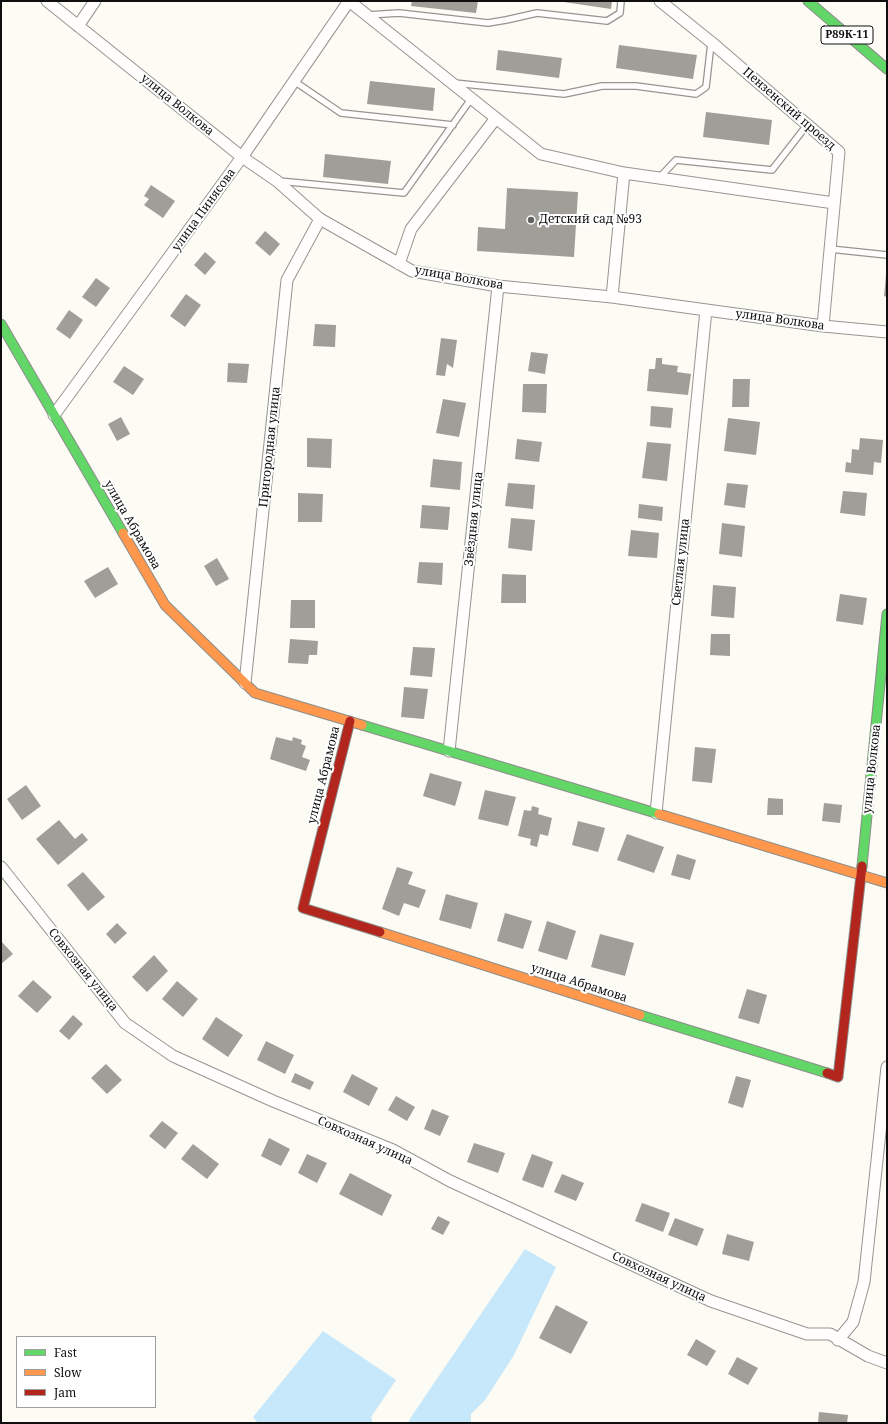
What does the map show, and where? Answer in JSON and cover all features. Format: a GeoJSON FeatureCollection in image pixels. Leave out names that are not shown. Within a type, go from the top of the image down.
{"type":"FeatureCollection","features":[{"type":"Feature","properties":{"kind":"street","name":"улица Волкова"},"geometry":{"type":"LineString","coordinates":[[47,1],[242,157],[277,181],[320,219],[412,271],[498,286],[612,297],[824,326],[887,332]]}},
{"type":"Feature","properties":{"kind":"street"},"geometry":{"type":"LineString","coordinates":[[78,26],[95,1]]}},
{"type":"Feature","properties":{"kind":"street"},"geometry":{"type":"LineString","coordinates":[[349,1],[541,154],[624,173],[834,203]]}},
{"type":"Feature","properties":{"kind":"street","name":"улица Пинясова"},"geometry":{"type":"LineString","coordinates":[[54,415],[242,157],[349,1]]}},
{"type":"Feature","properties":{"kind":"street","name":"Пензенский проезд"},"geometry":{"type":"LineString","coordinates":[[660,1],[711,42],[839,152],[824,326]]}},
{"type":"Feature","properties":{"kind":"street","name":"Р89К-11"},"geometry":{"type":"LineString","coordinates":[[808,1],[887,69]]}},
{"type":"Feature","properties":{"kind":"street"},"geometry":{"type":"LineString","coordinates":[[399,264],[411,229],[496,118]]}},
{"type":"Feature","properties":{"kind":"street"},"geometry":{"type":"LineString","coordinates":[[612,297],[624,173]]}},
{"type":"Feature","properties":{"kind":"street","name":"Пригородная улица"},"geometry":{"type":"LineString","coordinates":[[245,683],[287,280],[320,219]]}},
{"type":"Feature","properties":{"kind":"street","name":"Звёздная улица"},"geometry":{"type":"LineString","coordinates":[[449,751],[498,286]]}},
{"type":"Feature","properties":{"kind":"street","name":"Светлая улица"},"geometry":{"type":"LineString","coordinates":[[656,814],[706,310]]}},
{"type":"Feature","properties":{"kind":"street","name":"улица Абрамова"},"geometry":{"type":"LineString","coordinates":[[1,324],[164,605],[255,693],[887,883]]}},
{"type":"Feature","properties":{"kind":"street","name":"улица Волкова"},"geometry":{"type":"LineString","coordinates":[[861,876],[887,614]]}},
{"type":"Feature","properties":{"kind":"street","name":"улица Абрамова"},"geometry":{"type":"LineString","coordinates":[[350,721],[303,908],[838,1077],[861,876]]}},
{"type":"Feature","properties":{"kind":"street","name":"Совхозная улица"},"geometry":{"type":"LineString","coordinates":[[1,867],[126,1023],[173,1056],[273,1101],[393,1150],[450,1181],[711,1301],[807,1334],[830,1334],[868,1356],[887,1363]]}},
{"type":"Feature","properties":{"kind":"street"},"geometry":{"type":"LineString","coordinates":[[838,1340],[853,1322],[864,1282],[887,1067]]}},
{"type":"Feature","properties":{"kind":"lane"},"geometry":{"type":"LineString","coordinates":[[367,15],[399,13],[488,22],[506,20],[537,13],[607,21],[620,13],[621,1]]}},
{"type":"Feature","properties":{"kind":"lane"},"geometry":{"type":"LineString","coordinates":[[450,82],[564,94],[602,86],[636,86],[696,94],[706,87],[711,42]]}},
{"type":"Feature","properties":{"kind":"lane"},"geometry":{"type":"LineString","coordinates":[[294,81],[341,113],[453,125]]}},
{"type":"Feature","properties":{"kind":"lane"},"geometry":{"type":"LineString","coordinates":[[277,181],[404,193],[471,99]]}},
{"type":"Feature","properties":{"kind":"lane"},"geometry":{"type":"LineString","coordinates":[[660,178],[676,160],[772,170],[807,125]]}},
{"type":"Feature","properties":{"kind":"lane"},"geometry":{"type":"LineString","coordinates":[[830,249],[887,255]]}},
{"type":"Feature","properties":{"kind":"water"},"geometry":{"type":"Polygon","coordinates":[[[525,1249],[556,1267],[514,1355],[485,1400],[471,1414],[471,1423],[408,1423],[411,1417],[525,1249]]]}},
{"type":"Feature","properties":{"kind":"water"},"geometry":{"type":"Polygon","coordinates":[[[323,1331],[396,1380],[371,1417],[373,1423],[258,1423],[253,1417],[323,1331]]]}},
{"type":"Feature","properties":{"kind":"building"},"geometry":{"type":"Polygon","coordinates":[[[412,1],[478,1],[476,13],[411,6],[412,1]]]}},
{"type":"Feature","properties":{"kind":"building"},"geometry":{"type":"Polygon","coordinates":[[[557,1],[612,1],[611,9],[557,1]]]}},
{"type":"Feature","properties":{"kind":"building"},"geometry":{"type":"Polygon","coordinates":[[[619,45],[697,55],[693,79],[616,68],[619,45]]]}},
{"type":"Feature","properties":{"kind":"building"},"geometry":{"type":"Polygon","coordinates":[[[498,50],[562,58],[559,78],[496,70],[498,50]]]}},
{"type":"Feature","properties":{"kind":"building"},"geometry":{"type":"Polygon","coordinates":[[[370,81],[435,88],[433,111],[367,104],[370,81]]]}},
{"type":"Feature","properties":{"kind":"building"},"geometry":{"type":"Polygon","coordinates":[[[706,112],[772,120],[769,145],[703,137],[706,112]]]}},
{"type":"Feature","properties":{"kind":"building"},"geometry":{"type":"Polygon","coordinates":[[[325,154],[391,161],[388,184],[323,177],[325,154]]]}},
{"type":"Feature","properties":{"kind":"building"},"geometry":{"type":"Polygon","coordinates":[[[151,185],[175,201],[163,218],[144,205],[149,199],[144,196],[151,185]]]}},
{"type":"Feature","properties":{"kind":"building"},"geometry":{"type":"Polygon","coordinates":[[[507,188],[578,192],[574,257],[477,251],[478,227],[505,229],[507,188]]]}},
{"type":"Feature","properties":{"kind":"building"},"geometry":{"type":"Polygon","coordinates":[[[265,231],[280,244],[270,256],[255,243],[265,231]]]}},
{"type":"Feature","properties":{"kind":"building"},"geometry":{"type":"Polygon","coordinates":[[[205,252],[216,262],[205,275],[194,265],[205,252]]]}},
{"type":"Feature","properties":{"kind":"building"},"geometry":{"type":"Polygon","coordinates":[[[887,275],[887,297],[884,296],[887,275]]]}},
{"type":"Feature","properties":{"kind":"building"},"geometry":{"type":"Polygon","coordinates":[[[96,278],[110,288],[96,307],[82,297],[96,278]]]}},
{"type":"Feature","properties":{"kind":"building"},"geometry":{"type":"Polygon","coordinates":[[[186,294],[201,305],[185,327],[170,316],[186,294]]]}},
{"type":"Feature","properties":{"kind":"building"},"geometry":{"type":"Polygon","coordinates":[[[69,310],[83,320],[70,339],[56,329],[69,310]]]}},
{"type":"Feature","properties":{"kind":"building"},"geometry":{"type":"Polygon","coordinates":[[[315,324],[336,325],[335,347],[313,346],[315,324]]]}},
{"type":"Feature","properties":{"kind":"building"},"geometry":{"type":"Polygon","coordinates":[[[441,338],[457,340],[453,368],[447,364],[445,376],[436,375],[441,338]]]}},
{"type":"Feature","properties":{"kind":"building"},"geometry":{"type":"Polygon","coordinates":[[[531,352],[548,354],[545,374],[528,371],[531,352]]]}},
{"type":"Feature","properties":{"kind":"building"},"geometry":{"type":"Polygon","coordinates":[[[656,358],[662,358],[662,364],[678,366],[677,372],[691,374],[688,395],[647,391],[649,369],[655,369],[656,358]]]}},
{"type":"Feature","properties":{"kind":"building"},"geometry":{"type":"Polygon","coordinates":[[[228,363],[249,364],[247,383],[227,382],[228,363]]]}},
{"type":"Feature","properties":{"kind":"building"},"geometry":{"type":"Polygon","coordinates":[[[124,366],[144,379],[133,395],[113,382],[124,366]]]}},
{"type":"Feature","properties":{"kind":"building"},"geometry":{"type":"Polygon","coordinates":[[[733,379],[750,379],[749,407],[732,407],[733,379]]]}},
{"type":"Feature","properties":{"kind":"building"},"geometry":{"type":"Polygon","coordinates":[[[523,384],[547,384],[546,413],[522,412],[523,384]]]}},
{"type":"Feature","properties":{"kind":"building"},"geometry":{"type":"Polygon","coordinates":[[[443,399],[466,403],[459,437],[436,433],[443,399]]]}},
{"type":"Feature","properties":{"kind":"building"},"geometry":{"type":"Polygon","coordinates":[[[651,406],[673,408],[671,428],[650,426],[651,406]]]}},
{"type":"Feature","properties":{"kind":"building"},"geometry":{"type":"Polygon","coordinates":[[[121,417],[130,434],[117,441],[108,424],[121,417]]]}},
{"type":"Feature","properties":{"kind":"building"},"geometry":{"type":"Polygon","coordinates":[[[728,418],[760,422],[756,455],[724,451],[728,418]]]}},
{"type":"Feature","properties":{"kind":"building"},"geometry":{"type":"Polygon","coordinates":[[[307,438],[332,439],[331,468],[307,467],[307,438]]]}},
{"type":"Feature","properties":{"kind":"building"},"geometry":{"type":"Polygon","coordinates":[[[860,438],[883,440],[881,463],[874,462],[873,475],[845,472],[846,462],[851,463],[852,449],[859,450],[860,438]]]}},
{"type":"Feature","properties":{"kind":"building"},"geometry":{"type":"Polygon","coordinates":[[[517,439],[542,442],[539,462],[515,459],[517,439]]]}},
{"type":"Feature","properties":{"kind":"building"},"geometry":{"type":"Polygon","coordinates":[[[647,442],[671,444],[667,481],[642,478],[647,442]]]}},
{"type":"Feature","properties":{"kind":"building"},"geometry":{"type":"Polygon","coordinates":[[[433,459],[462,462],[460,490],[430,487],[433,459]]]}},
{"type":"Feature","properties":{"kind":"building"},"geometry":{"type":"Polygon","coordinates":[[[508,483],[535,485],[533,509],[505,506],[508,483]]]}},
{"type":"Feature","properties":{"kind":"building"},"geometry":{"type":"Polygon","coordinates":[[[727,483],[748,485],[745,508],[724,505],[727,483]]]}},
{"type":"Feature","properties":{"kind":"building"},"geometry":{"type":"Polygon","coordinates":[[[843,491],[867,493],[865,516],[840,513],[843,491]]]}},
{"type":"Feature","properties":{"kind":"building"},"geometry":{"type":"Polygon","coordinates":[[[298,493],[323,494],[322,522],[298,522],[298,493]]]}},
{"type":"Feature","properties":{"kind":"building"},"geometry":{"type":"Polygon","coordinates":[[[639,504],[663,507],[662,521],[638,518],[639,504]]]}},
{"type":"Feature","properties":{"kind":"building"},"geometry":{"type":"Polygon","coordinates":[[[422,505],[450,507],[448,530],[420,528],[422,505]]]}},
{"type":"Feature","properties":{"kind":"building"},"geometry":{"type":"Polygon","coordinates":[[[511,518],[535,520],[532,551],[508,548],[511,518]]]}},
{"type":"Feature","properties":{"kind":"building"},"geometry":{"type":"Polygon","coordinates":[[[722,523],[745,526],[742,557],[719,554],[722,523]]]}},
{"type":"Feature","properties":{"kind":"building"},"geometry":{"type":"Polygon","coordinates":[[[631,530],[659,533],[657,558],[628,556],[631,530]]]}},
{"type":"Feature","properties":{"kind":"building"},"geometry":{"type":"Polygon","coordinates":[[[217,558],[229,579],[216,586],[204,566],[217,558]]]}},
{"type":"Feature","properties":{"kind":"building"},"geometry":{"type":"Polygon","coordinates":[[[419,562],[443,563],[442,585],[417,583],[419,562]]]}},
{"type":"Feature","properties":{"kind":"building"},"geometry":{"type":"Polygon","coordinates":[[[108,567],[118,584],[95,598],[84,581],[108,567]]]}},
{"type":"Feature","properties":{"kind":"building"},"geometry":{"type":"Polygon","coordinates":[[[502,574],[526,575],[526,603],[501,603],[502,574]]]}},
{"type":"Feature","properties":{"kind":"building"},"geometry":{"type":"Polygon","coordinates":[[[713,585],[736,587],[734,618],[711,616],[713,585]]]}},
{"type":"Feature","properties":{"kind":"building"},"geometry":{"type":"Polygon","coordinates":[[[840,594],[867,598],[863,625],[836,621],[840,594]]]}},
{"type":"Feature","properties":{"kind":"building"},"geometry":{"type":"Polygon","coordinates":[[[291,600],[315,600],[315,628],[290,628],[291,600]]]}},
{"type":"Feature","properties":{"kind":"building"},"geometry":{"type":"Polygon","coordinates":[[[711,634],[730,634],[730,656],[710,655],[711,634]]]}},
{"type":"Feature","properties":{"kind":"building"},"geometry":{"type":"Polygon","coordinates":[[[290,639],[318,641],[317,655],[309,655],[308,664],[288,663],[290,639]]]}},
{"type":"Feature","properties":{"kind":"building"},"geometry":{"type":"Polygon","coordinates":[[[413,647],[435,648],[432,677],[410,675],[413,647]]]}},
{"type":"Feature","properties":{"kind":"building"},"geometry":{"type":"Polygon","coordinates":[[[404,687],[428,689],[424,719],[401,717],[404,687]]]}},
{"type":"Feature","properties":{"kind":"building"},"geometry":{"type":"Polygon","coordinates":[[[276,737],[292,741],[293,737],[302,740],[301,744],[306,746],[302,757],[310,760],[306,771],[270,759],[276,737]]]}},
{"type":"Feature","properties":{"kind":"building"},"geometry":{"type":"Polygon","coordinates":[[[695,747],[716,749],[712,783],[692,781],[695,747]]]}},
{"type":"Feature","properties":{"kind":"building"},"geometry":{"type":"Polygon","coordinates":[[[430,773],[462,782],[455,806],[423,796],[430,773]]]}},
{"type":"Feature","properties":{"kind":"building"},"geometry":{"type":"Polygon","coordinates":[[[26,785],[41,806],[22,820],[7,799],[26,785]]]}},
{"type":"Feature","properties":{"kind":"building"},"geometry":{"type":"Polygon","coordinates":[[[485,790],[516,797],[508,826],[478,819],[485,790]]]}},
{"type":"Feature","properties":{"kind":"building"},"geometry":{"type":"Polygon","coordinates":[[[768,798],[783,799],[783,815],[767,815],[768,798]]]}},
{"type":"Feature","properties":{"kind":"building"},"geometry":{"type":"Polygon","coordinates":[[[824,803],[842,805],[840,823],[822,821],[824,803]]]}},
{"type":"Feature","properties":{"kind":"building"},"geometry":{"type":"Polygon","coordinates":[[[532,806],[539,808],[538,814],[552,818],[548,836],[540,834],[537,847],[530,845],[531,839],[518,836],[524,810],[531,811],[532,806]]]}},
{"type":"Feature","properties":{"kind":"building"},"geometry":{"type":"Polygon","coordinates":[[[59,820],[75,839],[82,833],[88,840],[58,865],[36,839],[59,820]]]}},
{"type":"Feature","properties":{"kind":"building"},"geometry":{"type":"Polygon","coordinates":[[[578,821],[605,828],[598,852],[572,845],[578,821]]]}},
{"type":"Feature","properties":{"kind":"building"},"geometry":{"type":"Polygon","coordinates":[[[627,834],[664,847],[654,873],[617,860],[627,834]]]}},
{"type":"Feature","properties":{"kind":"building"},"geometry":{"type":"Polygon","coordinates":[[[677,854],[696,860],[690,880],[671,875],[677,854]]]}},
{"type":"Feature","properties":{"kind":"building"},"geometry":{"type":"Polygon","coordinates":[[[397,867],[413,872],[408,884],[426,890],[419,908],[404,903],[399,916],[382,909],[397,867]]]}},
{"type":"Feature","properties":{"kind":"building"},"geometry":{"type":"Polygon","coordinates":[[[83,872],[105,897],[88,911],[67,885],[83,872]]]}},
{"type":"Feature","properties":{"kind":"building"},"geometry":{"type":"Polygon","coordinates":[[[446,894],[478,903],[471,929],[439,920],[446,894]]]}},
{"type":"Feature","properties":{"kind":"building"},"geometry":{"type":"Polygon","coordinates":[[[505,913],[532,921],[523,949],[497,941],[505,913]]]}},
{"type":"Feature","properties":{"kind":"building"},"geometry":{"type":"Polygon","coordinates":[[[547,921],[576,931],[567,960],[538,951],[547,921]]]}},
{"type":"Feature","properties":{"kind":"building"},"geometry":{"type":"Polygon","coordinates":[[[117,923],[127,933],[115,944],[106,934],[117,923]]]}},
{"type":"Feature","properties":{"kind":"building"},"geometry":{"type":"Polygon","coordinates":[[[600,934],[634,943],[625,976],[591,967],[600,934]]]}},
{"type":"Feature","properties":{"kind":"building"},"geometry":{"type":"Polygon","coordinates":[[[1,941],[13,954],[1,964],[1,941]]]}},
{"type":"Feature","properties":{"kind":"building"},"geometry":{"type":"Polygon","coordinates":[[[154,955],[168,971],[147,992],[132,977],[154,955]]]}},
{"type":"Feature","properties":{"kind":"building"},"geometry":{"type":"Polygon","coordinates":[[[33,980],[52,997],[37,1013],[18,996],[33,980]]]}},
{"type":"Feature","properties":{"kind":"building"},"geometry":{"type":"Polygon","coordinates":[[[177,981],[198,999],[183,1017],[162,999],[177,981]]]}},
{"type":"Feature","properties":{"kind":"building"},"geometry":{"type":"Polygon","coordinates":[[[747,989],[767,995],[759,1024],[738,1018],[747,989]]]}},
{"type":"Feature","properties":{"kind":"building"},"geometry":{"type":"Polygon","coordinates":[[[73,1015],[83,1024],[69,1040],[59,1031],[73,1015]]]}},
{"type":"Feature","properties":{"kind":"building"},"geometry":{"type":"Polygon","coordinates":[[[216,1017],[243,1035],[228,1057],[202,1039],[216,1017]]]}},
{"type":"Feature","properties":{"kind":"building"},"geometry":{"type":"Polygon","coordinates":[[[266,1041],[294,1055],[285,1074],[257,1060],[266,1041]]]}},
{"type":"Feature","properties":{"kind":"building"},"geometry":{"type":"Polygon","coordinates":[[[106,1064],[122,1080],[107,1094],[91,1078],[106,1064]]]}},
{"type":"Feature","properties":{"kind":"building"},"geometry":{"type":"Polygon","coordinates":[[[295,1073],[314,1082],[310,1090],[291,1082],[295,1073]]]}},
{"type":"Feature","properties":{"kind":"building"},"geometry":{"type":"Polygon","coordinates":[[[352,1074],[378,1088],[369,1106],[343,1092],[352,1074]]]}},
{"type":"Feature","properties":{"kind":"building"},"geometry":{"type":"Polygon","coordinates":[[[736,1076],[751,1080],[743,1108],[728,1103],[736,1076]]]}},
{"type":"Feature","properties":{"kind":"building"},"geometry":{"type":"Polygon","coordinates":[[[396,1096],[415,1107],[407,1121],[388,1110],[396,1096]]]}},
{"type":"Feature","properties":{"kind":"building"},"geometry":{"type":"Polygon","coordinates":[[[432,1109],[449,1116],[440,1136],[424,1129],[432,1109]]]}},
{"type":"Feature","properties":{"kind":"building"},"geometry":{"type":"Polygon","coordinates":[[[162,1121],[178,1133],[165,1149],[149,1136],[162,1121]]]}},
{"type":"Feature","properties":{"kind":"building"},"geometry":{"type":"Polygon","coordinates":[[[269,1138],[290,1149],[281,1166],[261,1156],[269,1138]]]}},
{"type":"Feature","properties":{"kind":"building"},"geometry":{"type":"Polygon","coordinates":[[[474,1143],[505,1153],[498,1173],[467,1162],[474,1143]]]}},
{"type":"Feature","properties":{"kind":"building"},"geometry":{"type":"Polygon","coordinates":[[[193,1144],[219,1164],[207,1179],[181,1159],[193,1144]]]}},
{"type":"Feature","properties":{"kind":"building"},"geometry":{"type":"Polygon","coordinates":[[[307,1154],[327,1163],[317,1183],[298,1173],[307,1154]]]}},
{"type":"Feature","properties":{"kind":"building"},"geometry":{"type":"Polygon","coordinates":[[[532,1154],[553,1162],[543,1188],[522,1180],[532,1154]]]}},
{"type":"Feature","properties":{"kind":"building"},"geometry":{"type":"Polygon","coordinates":[[[350,1173],[392,1195],[382,1216],[339,1194],[350,1173]]]}},
{"type":"Feature","properties":{"kind":"building"},"geometry":{"type":"Polygon","coordinates":[[[562,1174],[584,1183],[576,1201],[554,1192],[562,1174]]]}},
{"type":"Feature","properties":{"kind":"building"},"geometry":{"type":"Polygon","coordinates":[[[642,1203],[670,1213],[663,1232],[635,1221],[642,1203]]]}},
{"type":"Feature","properties":{"kind":"building"},"geometry":{"type":"Polygon","coordinates":[[[438,1216],[450,1222],[443,1235],[431,1229],[438,1216]]]}},
{"type":"Feature","properties":{"kind":"building"},"geometry":{"type":"Polygon","coordinates":[[[675,1218],[704,1229],[697,1246],[668,1235],[675,1218]]]}},
{"type":"Feature","properties":{"kind":"building"},"geometry":{"type":"Polygon","coordinates":[[[727,1234],[754,1242],[749,1261],[722,1254],[727,1234]]]}},
{"type":"Feature","properties":{"kind":"building"},"geometry":{"type":"Polygon","coordinates":[[[556,1305],[588,1322],[571,1354],[539,1338],[556,1305]]]}},
{"type":"Feature","properties":{"kind":"building"},"geometry":{"type":"Polygon","coordinates":[[[696,1339],[716,1351],[707,1366],[687,1355],[696,1339]]]}},
{"type":"Feature","properties":{"kind":"building"},"geometry":{"type":"Polygon","coordinates":[[[737,1357],[758,1368],[748,1385],[728,1374],[737,1357]]]}},
{"type":"Feature","properties":{"kind":"building"},"geometry":{"type":"Polygon","coordinates":[[[819,1412],[848,1415],[847,1423],[818,1423],[819,1412]]]}},
{"type":"Feature","properties":{"kind":"traffic: fast"},"geometry":{"type":"LineString","coordinates":[[808,1],[887,69]]}},
{"type":"Feature","properties":{"kind":"traffic: fast"},"geometry":{"type":"LineString","coordinates":[[1,324],[123,533]]}},
{"type":"Feature","properties":{"kind":"traffic: fast"},"geometry":{"type":"LineString","coordinates":[[862,866],[887,614]]}},
{"type":"Feature","properties":{"kind":"traffic: fast"},"geometry":{"type":"LineString","coordinates":[[362,725],[659,814]]}},
{"type":"Feature","properties":{"kind":"traffic: fast"},"geometry":{"type":"LineString","coordinates":[[640,1015],[827,1073]]}},
{"type":"Feature","properties":{"kind":"traffic: slow"},"geometry":{"type":"LineString","coordinates":[[123,533],[165,605],[255,693],[362,725]]}},
{"type":"Feature","properties":{"kind":"traffic: slow"},"geometry":{"type":"LineString","coordinates":[[659,814],[887,883]]}},
{"type":"Feature","properties":{"kind":"traffic: slow"},"geometry":{"type":"LineString","coordinates":[[380,932],[640,1015]]}},
{"type":"Feature","properties":{"kind":"traffic: jam"},"geometry":{"type":"LineString","coordinates":[[350,721],[303,908],[380,932]]}},
{"type":"Feature","properties":{"kind":"traffic: jam"},"geometry":{"type":"LineString","coordinates":[[827,1073],[838,1077],[862,866]]}},
{"type":"Feature","properties":{"kind":"place","name":"Детский сад №93"},"geometry":{"type":"Point","coordinates":[531,220]}}]}
